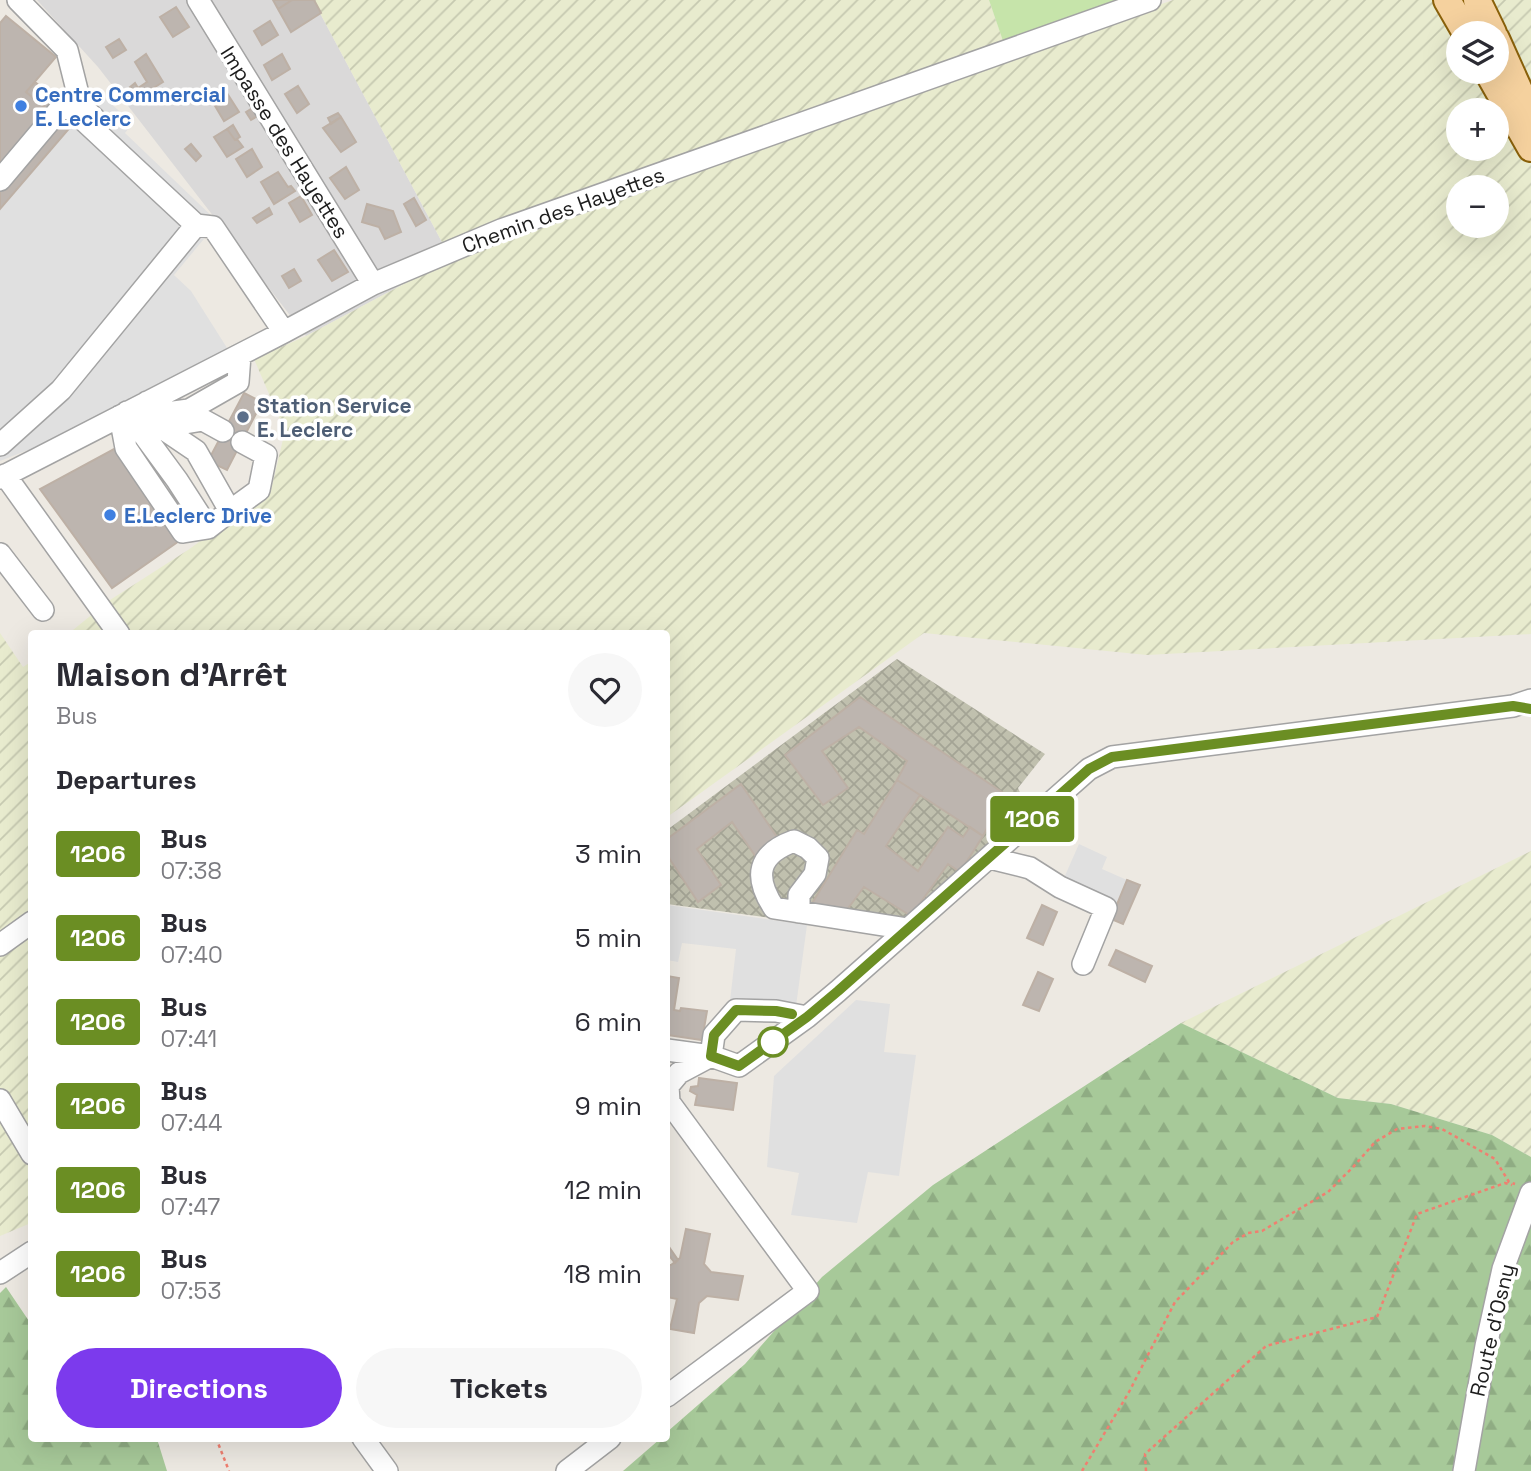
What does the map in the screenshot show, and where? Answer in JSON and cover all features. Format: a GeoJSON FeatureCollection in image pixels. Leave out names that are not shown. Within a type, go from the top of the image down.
{"type":"FeatureCollection","features":[{"type":"Feature","properties":{"kind":"main road"},"geometry":{"type":"LineString","coordinates":[[1447,0],[1459,21]]}},
{"type":"Feature","properties":{"kind":"main road"},"geometry":{"type":"LineString","coordinates":[[1477,0],[1487,21]]}},
{"type":"Feature","properties":{"kind":"main road"},"geometry":{"type":"LineString","coordinates":[[1509,68],[1531,117]]}},
{"type":"Feature","properties":{"kind":"main road"},"geometry":{"type":"LineString","coordinates":[[1495,84],[1531,148]]}},
{"type":"Feature","properties":{"kind":"street"},"geometry":{"type":"LineString","coordinates":[[18,0],[67,50],[81,106],[194,205],[204,226]]}},
{"type":"Feature","properties":{"kind":"street","name":"Impasse des Hayettes"},"geometry":{"type":"LineString","coordinates":[[198,0],[373,284]]}},
{"type":"Feature","properties":{"kind":"street","name":"Chemin des Hayettes"},"geometry":{"type":"LineString","coordinates":[[2,476],[373,284],[501,230],[1150,0]]}},
{"type":"Feature","properties":{"kind":"street"},"geometry":{"type":"LineString","coordinates":[[0,180],[65,103],[204,226],[284,332]]}},
{"type":"Feature","properties":{"kind":"street"},"geometry":{"type":"LineString","coordinates":[[0,445],[61,390],[204,226]]}},
{"type":"Feature","properties":{"kind":"street"},"geometry":{"type":"LineString","coordinates":[[132,410],[178,481],[230,511]]}},
{"type":"Feature","properties":{"kind":"street"},"geometry":{"type":"LineString","coordinates":[[132,410],[153,487]]}},
{"type":"Feature","properties":{"kind":"street"},"geometry":{"type":"LineString","coordinates":[[178,481],[202,420],[266,455],[259,490],[230,511]]}},
{"type":"Feature","properties":{"kind":"street"},"geometry":{"type":"LineString","coordinates":[[153,487],[178,481],[196,451],[230,511]]}},
{"type":"Feature","properties":{"kind":"street"},"geometry":{"type":"LineString","coordinates":[[2,476],[115,630]]}},
{"type":"Feature","properties":{"kind":"street"},"geometry":{"type":"LineString","coordinates":[[153,487],[178,481]]}},
{"type":"Feature","properties":{"kind":"street"},"geometry":{"type":"LineString","coordinates":[[153,487],[178,481]]}},
{"type":"Feature","properties":{"kind":"street"},"geometry":{"type":"LineString","coordinates":[[153,487],[178,481]]}},
{"type":"Feature","properties":{"kind":"street"},"geometry":{"type":"LineString","coordinates":[[0,554],[43,610]]}},
{"type":"Feature","properties":{"kind":"street"},"geometry":{"type":"LineString","coordinates":[[670,1050],[711,1056],[739,1066],[807,1017],[1089,769],[1112,757],[1525,705]]}},
{"type":"Feature","properties":{"kind":"street"},"geometry":{"type":"LineString","coordinates":[[1021,830],[1030,868]]}},
{"type":"Feature","properties":{"kind":"street"},"geometry":{"type":"LineString","coordinates":[[990,858],[1030,868],[1060,887],[1106,908],[1083,964]]}},
{"type":"Feature","properties":{"kind":"street"},"geometry":{"type":"LineString","coordinates":[[799,912],[908,929]]}},
{"type":"Feature","properties":{"kind":"street"},"geometry":{"type":"LineString","coordinates":[[0,945],[28,925]]}},
{"type":"Feature","properties":{"kind":"street"},"geometry":{"type":"LineString","coordinates":[[711,1056],[714,1035],[736,1010],[776,1011],[807,1017]]}},
{"type":"Feature","properties":{"kind":"street"},"geometry":{"type":"LineString","coordinates":[[670,1084],[679,1073],[711,1056]]}},
{"type":"Feature","properties":{"kind":"street"},"geometry":{"type":"LineString","coordinates":[[0,1100],[28,1147]]}},
{"type":"Feature","properties":{"kind":"street"},"geometry":{"type":"LineString","coordinates":[[670,1103],[808,1291],[670,1394]]}},
{"type":"Feature","properties":{"kind":"street","name":"Route d'Osny"},"geometry":{"type":"LineString","coordinates":[[1464,1471],[1486,1346],[1523,1188]]}},
{"type":"Feature","properties":{"kind":"street"},"geometry":{"type":"LineString","coordinates":[[0,1273],[28,1255]]}},
{"type":"Feature","properties":{"kind":"street"},"geometry":{"type":"LineString","coordinates":[[366,1442],[387,1471]]}},
{"type":"Feature","properties":{"kind":"street"},"geometry":{"type":"LineString","coordinates":[[567,1471],[605,1442]]}},
{"type":"Feature","properties":{"kind":"path"},"geometry":{"type":"LineString","coordinates":[[1082,1471],[1129,1392],[1175,1302],[1233,1241],[1248,1233],[1262,1230],[1328,1192],[1375,1142],[1397,1129],[1425,1126],[1442,1129],[1495,1159],[1509,1182],[1523,1188]]}},
{"type":"Feature","properties":{"kind":"path"},"geometry":{"type":"LineString","coordinates":[[1146,1471],[1145,1454],[1266,1346],[1377,1317],[1417,1214],[1505,1184],[1523,1188]]}},
{"type":"Feature","properties":{"kind":"path"},"geometry":{"type":"LineString","coordinates":[[218,1442],[229,1471]]}},
{"type":"Feature","properties":{"kind":"shaded area"},"geometry":{"type":"Polygon","coordinates":[[[37,0],[313,0],[449,260],[306,336],[98,67],[37,0]]]}},
{"type":"Feature","properties":{"kind":"shaded area"},"geometry":{"type":"Polygon","coordinates":[[[313,0],[989,0],[1003,41],[443,244],[313,0]]]}},
{"type":"Feature","properties":{"kind":"shaded area"},"geometry":{"type":"Polygon","coordinates":[[[1173,0],[1531,0],[1531,634],[1147,655],[924,633],[670,815],[670,630],[73,630],[110,600],[188,550],[271,490],[285,431],[254,359],[306,336],[449,260],[691,170],[1173,0]]]}},
{"type":"Feature","properties":{"kind":"shaded area"},"geometry":{"type":"Polygon","coordinates":[[[94,89],[133,123],[125,133],[218,222],[174,275],[191,291],[229,351],[31,451],[0,461],[0,180],[65,103],[94,89]]]}},
{"type":"Feature","properties":{"kind":"shaded area"},"geometry":{"type":"Polygon","coordinates":[[[0,633],[23,667],[28,664],[28,1224],[0,1236],[0,633]]]}},
{"type":"Feature","properties":{"kind":"shaded area"},"geometry":{"type":"Polygon","coordinates":[[[897,659],[1045,754],[1018,788],[1029,812],[911,916],[874,932],[670,904],[670,828],[897,659]]]}},
{"type":"Feature","properties":{"kind":"shaded area"},"geometry":{"type":"Polygon","coordinates":[[[1079,844],[1107,857],[1102,869],[1127,880],[1111,919],[1060,887],[1079,844]]]}},
{"type":"Feature","properties":{"kind":"shaded area"},"geometry":{"type":"Polygon","coordinates":[[[1531,851],[1531,1157],[1492,1135],[1391,1104],[1338,1098],[1181,1023],[1531,851]]]}},
{"type":"Feature","properties":{"kind":"shaded area"},"geometry":{"type":"Polygon","coordinates":[[[670,905],[807,925],[796,1006],[730,1001],[736,949],[682,943],[678,962],[670,961],[670,905]]]}},
{"type":"Feature","properties":{"kind":"shaded area"},"geometry":{"type":"Polygon","coordinates":[[[856,1000],[890,1004],[884,1052],[916,1055],[899,1176],[868,1172],[857,1223],[791,1215],[799,1173],[767,1167],[774,1076],[856,1000]]]}},
{"type":"Feature","properties":{"kind":"green space"},"geometry":{"type":"Polygon","coordinates":[[[989,0],[1124,0],[1003,41],[989,0]]]}},
{"type":"Feature","properties":{"kind":"green space"},"geometry":{"type":"Polygon","coordinates":[[[1181,1023],[1338,1098],[1391,1104],[1492,1135],[1531,1157],[1531,1471],[623,1471],[657,1442],[670,1442],[670,1429],[745,1364],[822,1277],[933,1185],[1181,1023]]]}},
{"type":"Feature","properties":{"kind":"green space"},"geometry":{"type":"Polygon","coordinates":[[[6,1287],[28,1320],[28,1442],[158,1442],[167,1471],[0,1471],[0,1293],[6,1287]]]}},
{"type":"Feature","properties":{"kind":"building"},"geometry":{"type":"Polygon","coordinates":[[[273,0],[292,0],[278,9],[273,0]]]}},
{"type":"Feature","properties":{"kind":"building"},"geometry":{"type":"Polygon","coordinates":[[[292,0],[314,0],[321,13],[291,32],[278,9],[292,0]]]}},
{"type":"Feature","properties":{"kind":"building"},"geometry":{"type":"Polygon","coordinates":[[[176,7],[189,27],[173,37],[160,17],[176,7]]]}},
{"type":"Feature","properties":{"kind":"building","name":"Centre Commercial E. Leclerc"},"geometry":{"type":"Polygon","coordinates":[[[6,16],[56,57],[26,92],[59,119],[0,189],[0,23],[6,16]]]}},
{"type":"Feature","properties":{"kind":"building"},"geometry":{"type":"Polygon","coordinates":[[[270,21],[278,35],[262,45],[254,31],[270,21]]]}},
{"type":"Feature","properties":{"kind":"building"},"geometry":{"type":"Polygon","coordinates":[[[119,39],[126,50],[113,58],[106,47],[119,39]]]}},
{"type":"Feature","properties":{"kind":"building"},"geometry":{"type":"Polygon","coordinates":[[[146,54],[163,82],[139,97],[130,87],[135,83],[138,88],[147,82],[135,62],[146,54]]]}},
{"type":"Feature","properties":{"kind":"building"},"geometry":{"type":"Polygon","coordinates":[[[282,54],[290,69],[272,80],[264,65],[282,54]]]}},
{"type":"Feature","properties":{"kind":"building"},"geometry":{"type":"Polygon","coordinates":[[[35,82],[78,118],[0,209],[0,189],[59,119],[26,92],[35,82]]]}},
{"type":"Feature","properties":{"kind":"building"},"geometry":{"type":"Polygon","coordinates":[[[298,86],[309,104],[297,113],[285,94],[298,86]]]}},
{"type":"Feature","properties":{"kind":"building"},"geometry":{"type":"Polygon","coordinates":[[[225,90],[239,112],[224,121],[211,99],[225,90]]]}},
{"type":"Feature","properties":{"kind":"building"},"geometry":{"type":"Polygon","coordinates":[[[256,106],[261,114],[251,120],[246,112],[256,106]]]}},
{"type":"Feature","properties":{"kind":"building"},"geometry":{"type":"Polygon","coordinates":[[[338,113],[341,117],[331,124],[328,118],[338,113]]]}},
{"type":"Feature","properties":{"kind":"building"},"geometry":{"type":"Polygon","coordinates":[[[341,117],[356,142],[341,152],[323,128],[341,117]]]}},
{"type":"Feature","properties":{"kind":"building"},"geometry":{"type":"Polygon","coordinates":[[[233,125],[240,137],[235,140],[227,129],[233,125]]]}},
{"type":"Feature","properties":{"kind":"building"},"geometry":{"type":"Polygon","coordinates":[[[227,129],[243,147],[227,157],[214,137],[227,129]]]}},
{"type":"Feature","properties":{"kind":"building"},"geometry":{"type":"Polygon","coordinates":[[[191,144],[201,156],[196,161],[185,149],[191,144]]]}},
{"type":"Feature","properties":{"kind":"building"},"geometry":{"type":"Polygon","coordinates":[[[252,149],[262,167],[247,177],[236,159],[252,149]]]}},
{"type":"Feature","properties":{"kind":"building"},"geometry":{"type":"Polygon","coordinates":[[[346,167],[359,190],[345,199],[330,178],[346,167]]]}},
{"type":"Feature","properties":{"kind":"building"},"geometry":{"type":"Polygon","coordinates":[[[278,172],[288,187],[291,186],[295,191],[274,204],[261,182],[278,172]]]}},
{"type":"Feature","properties":{"kind":"building"},"geometry":{"type":"Polygon","coordinates":[[[301,196],[312,215],[300,222],[289,203],[301,196]]]}},
{"type":"Feature","properties":{"kind":"building"},"geometry":{"type":"Polygon","coordinates":[[[414,198],[426,220],[416,226],[404,204],[414,198]]]}},
{"type":"Feature","properties":{"kind":"building"},"geometry":{"type":"Polygon","coordinates":[[[367,204],[393,211],[401,232],[385,239],[379,227],[362,222],[367,204]]]}},
{"type":"Feature","properties":{"kind":"building"},"geometry":{"type":"Polygon","coordinates":[[[269,208],[272,214],[257,223],[253,218],[269,208]]]}},
{"type":"Feature","properties":{"kind":"building"},"geometry":{"type":"Polygon","coordinates":[[[334,250],[348,272],[332,281],[318,260],[334,250]]]}},
{"type":"Feature","properties":{"kind":"building"},"geometry":{"type":"Polygon","coordinates":[[[294,269],[301,281],[289,288],[282,276],[294,269]]]}},
{"type":"Feature","properties":{"kind":"building","name":"Station Service E. Leclerc"},"geometry":{"type":"Polygon","coordinates":[[[244,393],[262,402],[227,470],[208,461],[244,393]]]}},
{"type":"Feature","properties":{"kind":"building","name":"E.Leclerc Drive"},"geometry":{"type":"Polygon","coordinates":[[[114,449],[179,541],[112,588],[40,489],[114,449]]]}},
{"type":"Feature","properties":{"kind":"building"},"geometry":{"type":"Polygon","coordinates":[[[860,697],[1005,794],[983,836],[897,780],[907,761],[859,727],[822,751],[848,788],[823,805],[785,755],[860,697]]]}},
{"type":"Feature","properties":{"kind":"building"},"geometry":{"type":"Polygon","coordinates":[[[897,780],[920,795],[886,846],[918,871],[948,827],[963,837],[970,827],[983,836],[960,872],[948,864],[911,916],[864,887],[846,911],[811,905],[857,830],[864,834],[897,780]]]}},
{"type":"Feature","properties":{"kind":"building"},"geometry":{"type":"Polygon","coordinates":[[[741,784],[779,840],[756,857],[732,822],[697,849],[721,885],[698,902],[670,860],[670,837],[741,784]]]}},
{"type":"Feature","properties":{"kind":"building"},"geometry":{"type":"Polygon","coordinates":[[[1127,880],[1140,885],[1123,924],[1111,919],[1127,880]]]}},
{"type":"Feature","properties":{"kind":"building"},"geometry":{"type":"Polygon","coordinates":[[[1042,905],[1057,912],[1043,945],[1027,938],[1042,905]]]}},
{"type":"Feature","properties":{"kind":"building"},"geometry":{"type":"Polygon","coordinates":[[[1116,950],[1152,966],[1145,982],[1109,965],[1116,950]]]}},
{"type":"Feature","properties":{"kind":"building"},"geometry":{"type":"Polygon","coordinates":[[[1038,972],[1053,979],[1039,1011],[1023,1005],[1038,972]]]}},
{"type":"Feature","properties":{"kind":"building"},"geometry":{"type":"Polygon","coordinates":[[[670,976],[679,978],[674,1010],[680,1011],[681,1008],[707,1011],[702,1040],[670,1035],[670,976]]]}},
{"type":"Feature","properties":{"kind":"building"},"geometry":{"type":"Polygon","coordinates":[[[699,1078],[737,1083],[733,1110],[695,1105],[697,1095],[690,1091],[691,1087],[698,1086],[699,1078]]]}},
{"type":"Feature","properties":{"kind":"building"},"geometry":{"type":"Polygon","coordinates":[[[686,1229],[710,1234],[704,1264],[711,1272],[743,1276],[738,1300],[707,1296],[699,1303],[694,1333],[670,1329],[677,1299],[670,1298],[670,1265],[680,1258],[686,1229]]]}},
{"type":"Feature","properties":{"kind":"building"},"geometry":{"type":"Polygon","coordinates":[[[670,1248],[678,1260],[675,1263],[670,1257],[670,1248]]]}},
{"type":"Feature","properties":{"kind":"bus line","name":"1206"},"geometry":{"type":"LineString","coordinates":[[792,1014],[736,1010],[714,1035],[711,1056],[739,1066],[807,1017],[1089,769],[1112,757],[1513,706],[1531,709]]}},
{"type":"Feature","properties":{"kind":"place","name":"Centre Commercial E. Leclerc"},"geometry":{"type":"Point","coordinates":[21,106]}},
{"type":"Feature","properties":{"kind":"place","name":"Station Service E. Leclerc"},"geometry":{"type":"Point","coordinates":[243,417]}},
{"type":"Feature","properties":{"kind":"place","name":"E.Leclerc Drive"},"geometry":{"type":"Point","coordinates":[110,515]}}]}
